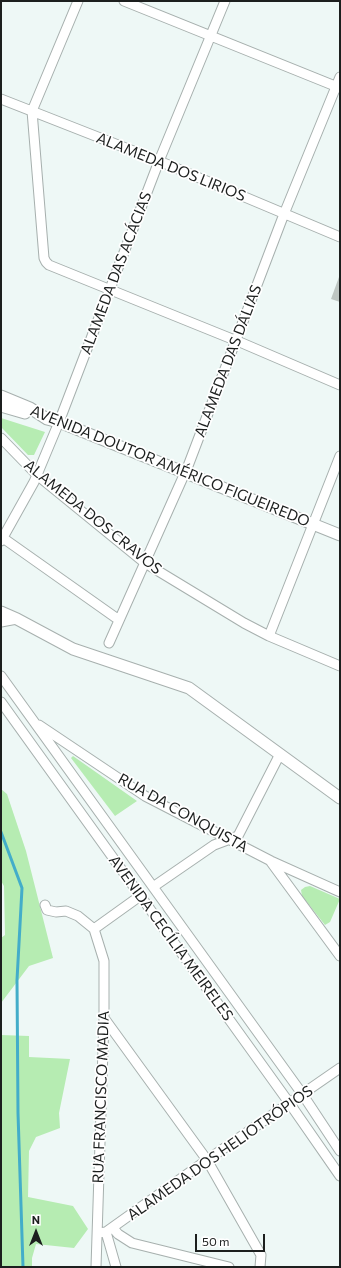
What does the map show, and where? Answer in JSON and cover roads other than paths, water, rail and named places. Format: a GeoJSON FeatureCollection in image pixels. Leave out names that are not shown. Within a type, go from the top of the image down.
{"type":"FeatureCollection","features":[{"type":"Feature","properties":{"kind":"main road","name":"AVENIDA DOUTOR AMÉRICO FIGUEIREDO"},"geometry":{"type":"LineString","coordinates":[[1,396],[30,408],[47,419],[59,422],[185,474],[340,535]]}},
{"type":"Feature","properties":{"kind":"main road"},"geometry":{"type":"LineString","coordinates":[[1,406],[47,419]]}},
{"type":"Feature","properties":{"kind":"main road"},"geometry":{"type":"LineString","coordinates":[[1,612],[17,618],[73,649],[189,688],[340,798]]}},
{"type":"Feature","properties":{"kind":"street"},"geometry":{"type":"LineString","coordinates":[[78,1],[32,111],[44,258],[46,262],[49,265],[235,340],[340,385]]}},
{"type":"Feature","properties":{"kind":"street"},"geometry":{"type":"LineString","coordinates":[[124,1],[338,87]]}},
{"type":"Feature","properties":{"kind":"street","name":"ALAMEDA DAS ACÁCIAS"},"geometry":{"type":"LineString","coordinates":[[2,539],[37,475],[59,422],[159,161],[225,1]]}},
{"type":"Feature","properties":{"kind":"street","name":"ALAMEDA DAS DÁLIAS"},"geometry":{"type":"LineString","coordinates":[[109,643],[185,474],[284,214],[338,87],[340,77]]}},
{"type":"Feature","properties":{"kind":"street","name":"ALAMEDA DOS LIRIOS"},"geometry":{"type":"LineString","coordinates":[[1,99],[159,161],[340,237]]}},
{"type":"Feature","properties":{"kind":"street","name":"ALAMEDA DOS CRAVOS"},"geometry":{"type":"LineString","coordinates":[[1,438],[37,475],[145,563],[244,623],[269,636],[340,666]]}},
{"type":"Feature","properties":{"kind":"street"},"geometry":{"type":"LineString","coordinates":[[269,636],[340,456]]}},
{"type":"Feature","properties":{"kind":"street"},"geometry":{"type":"LineString","coordinates":[[2,539],[119,620]]}},
{"type":"Feature","properties":{"kind":"street"},"geometry":{"type":"LineString","coordinates":[[1,622],[17,618]]}},
{"type":"Feature","properties":{"kind":"street"},"geometry":{"type":"LineString","coordinates":[[1,676],[4,688],[34,722],[340,1150]]}},
{"type":"Feature","properties":{"kind":"street","name":"AVENIDA CECÍLIA MEIRELES"},"geometry":{"type":"LineString","coordinates":[[1,702],[290,1104],[340,1176]]}},
{"type":"Feature","properties":{"kind":"street","name":"RUA DA CONQUISTA"},"geometry":{"type":"LineString","coordinates":[[34,722],[145,796],[271,861],[340,892]]}},
{"type":"Feature","properties":{"kind":"street"},"geometry":{"type":"LineString","coordinates":[[153,887],[214,844],[238,836],[280,754]]}},
{"type":"Feature","properties":{"kind":"street"},"geometry":{"type":"LineString","coordinates":[[271,861],[340,956]]}},
{"type":"Feature","properties":{"kind":"street"},"geometry":{"type":"LineString","coordinates":[[299,899],[296,891],[296,885],[300,875]]}},
{"type":"Feature","properties":{"kind":"street"},"geometry":{"type":"LineString","coordinates":[[45,905],[48,910],[56,912],[66,911],[78,916],[94,929],[140,896]]}},
{"type":"Feature","properties":{"kind":"street","name":"RUA FRANCISCO MADIA"},"geometry":{"type":"LineString","coordinates":[[94,929],[104,961],[106,1231],[96,1267]]}},
{"type":"Feature","properties":{"kind":"street"},"geometry":{"type":"LineString","coordinates":[[104,1018],[207,1160],[261,1255],[260,1267]]}},
{"type":"Feature","properties":{"kind":"street","name":"ALAMEDA DOS HELIOTRÓPIOS"},"geometry":{"type":"LineString","coordinates":[[106,1231],[340,1068]]}},
{"type":"Feature","properties":{"kind":"street"},"geometry":{"type":"LineString","coordinates":[[116,1267],[106,1231],[118,1234],[132,1243],[229,1267]]}},
{"type":"Feature","properties":{"kind":"waterway"},"geometry":{"type":"LineString","coordinates":[[1,832],[22,888],[17,980],[18,1113],[23,1267]]}}]}
